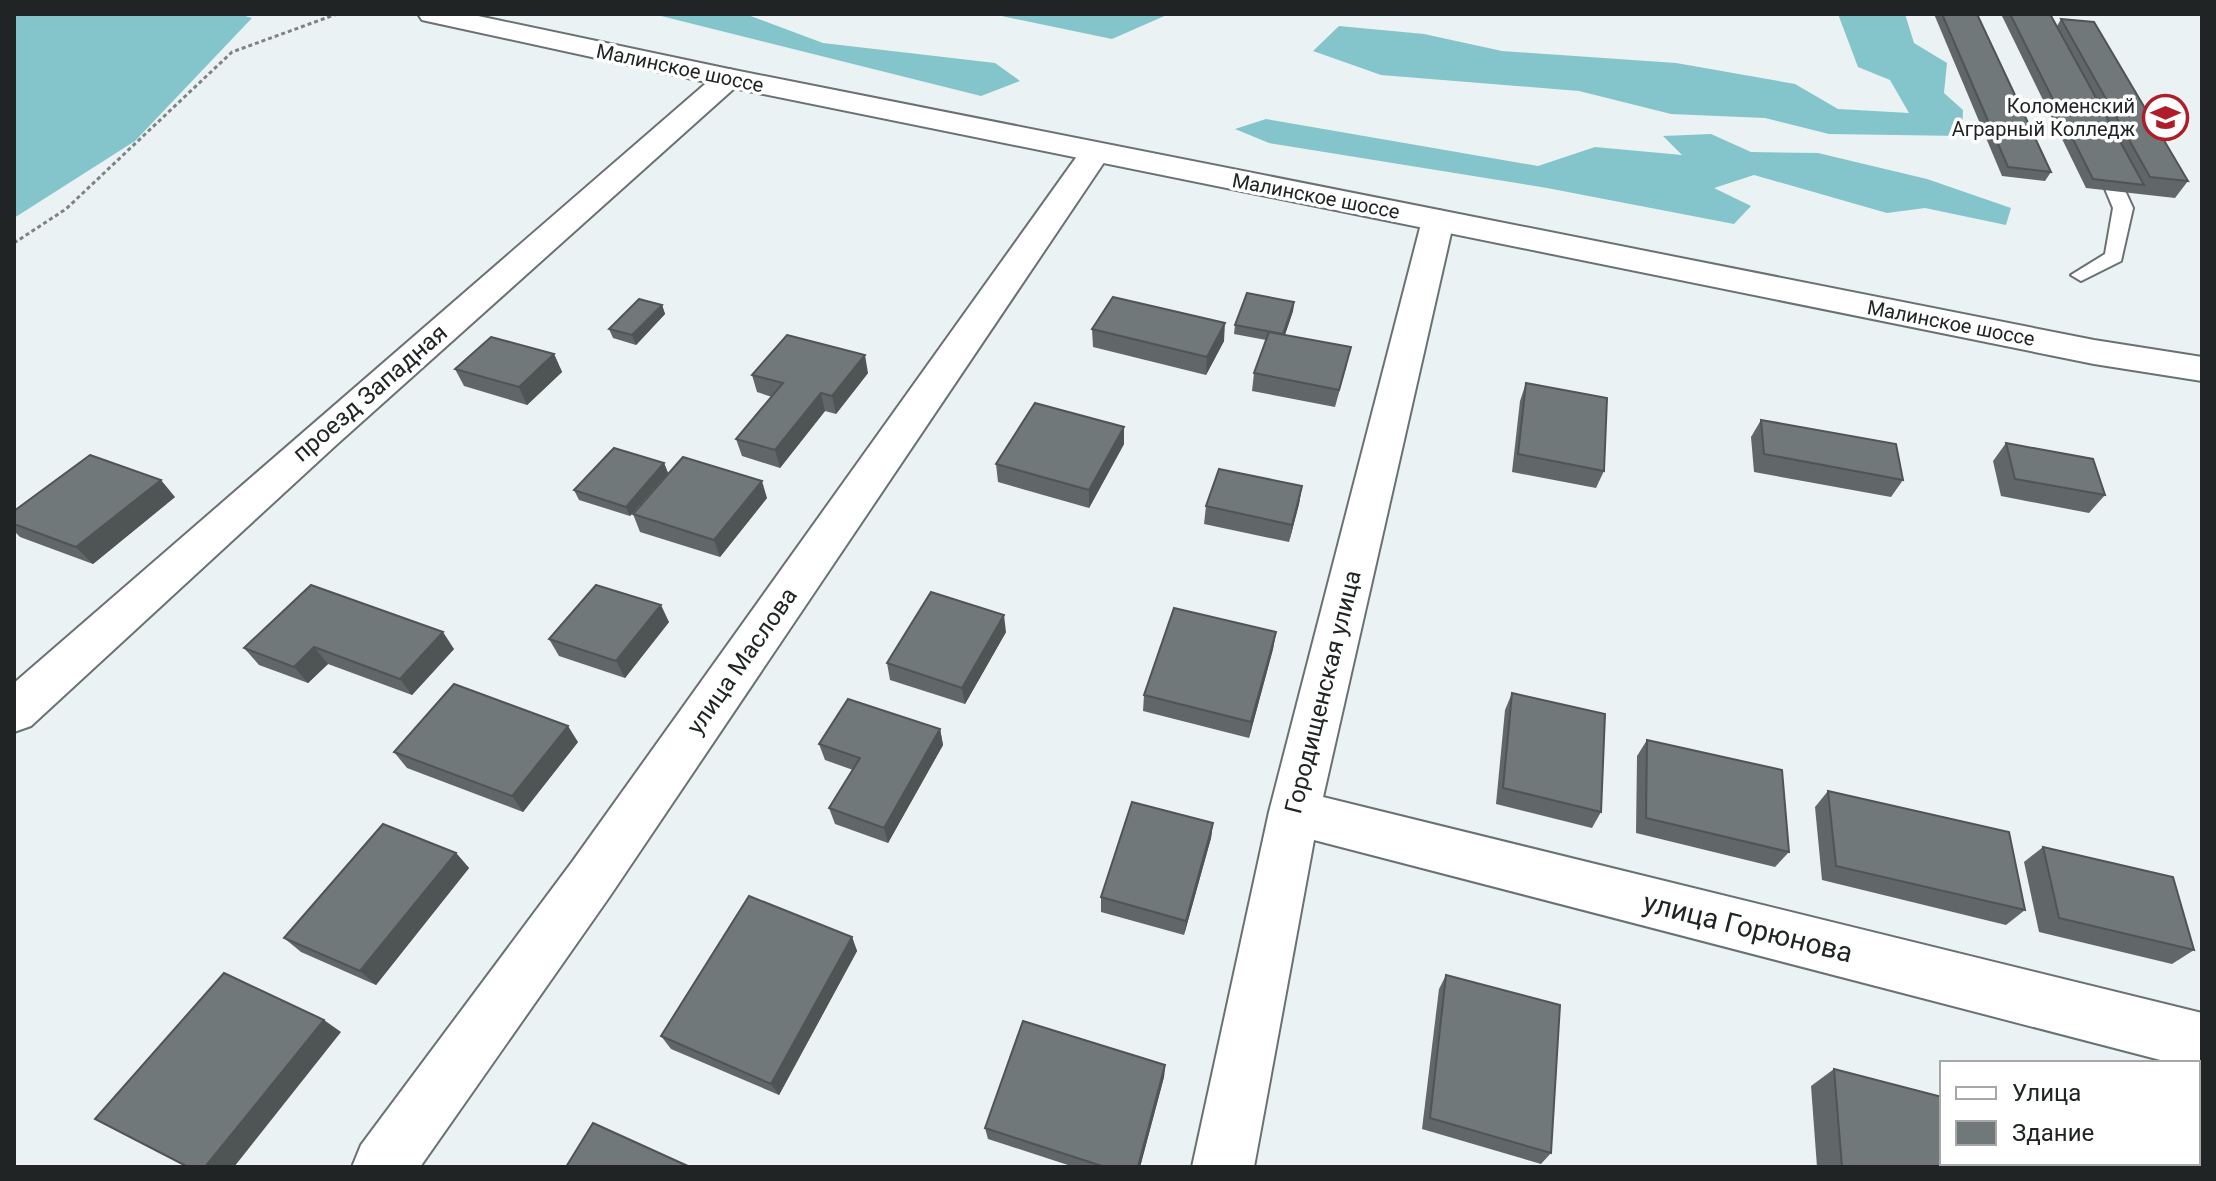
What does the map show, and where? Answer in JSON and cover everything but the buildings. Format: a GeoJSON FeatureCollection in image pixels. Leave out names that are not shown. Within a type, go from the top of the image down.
{"type":"FeatureCollection","features":[{"type":"Feature","properties":{"kind":"street","name":"Малинское шоссе"},"geometry":{"type":"LineString","coordinates":[[431,14],[1096,152],[2094,352],[2202,369]]}},
{"type":"Feature","properties":{"kind":"street","name":"проезд Западная"},"geometry":{"type":"LineString","coordinates":[[14,712],[321,436],[729,78]]}},
{"type":"Feature","properties":{"kind":"street","name":"улица Маслова"},"geometry":{"type":"LineString","coordinates":[[383,1167],[591,879],[1096,152]]}},
{"type":"Feature","properties":{"kind":"street","name":"Городищенская улица"},"geometry":{"type":"LineString","coordinates":[[1223,1167],[1294,812],[1438,220]]}},
{"type":"Feature","properties":{"kind":"street","name":"улица Горюнова"},"geometry":{"type":"LineString","coordinates":[[1294,812],[2202,1042]]}},
{"type":"Feature","properties":{"kind":"lane"},"geometry":{"type":"LineString","coordinates":[[2081,275],[2114,257],[2123,208],[2090,138]]}},
{"type":"Feature","properties":{"kind":"path"},"geometry":{"type":"LineString","coordinates":[[14,243],[66,209],[232,52],[337,14]]}},
{"type":"Feature","properties":{"kind":"shaded area"},"geometry":{"type":"Polygon","coordinates":[[[14,14],[238,14],[252,18],[135,141],[14,218],[14,14]]]}},
{"type":"Feature","properties":{"kind":"shaded area"},"geometry":{"type":"Polygon","coordinates":[[[653,14],[745,14],[823,43],[995,63],[1020,81],[981,96],[653,14]]]}},
{"type":"Feature","properties":{"kind":"shaded area"},"geometry":{"type":"Polygon","coordinates":[[[992,14],[1169,14],[1112,39],[992,14]]]}},
{"type":"Feature","properties":{"kind":"shaded area"},"geometry":{"type":"Polygon","coordinates":[[[1838,14],[1905,14],[1914,43],[1947,63],[1944,93],[1963,110],[1962,136],[1829,134],[1765,118],[1671,114],[1579,91],[1381,75],[1313,51],[1339,26],[1424,34],[1502,51],[1676,63],[1795,84],[1838,109],[1909,113],[1890,80],[1858,67],[1838,14]]]}},
{"type":"Feature","properties":{"kind":"shaded area"},"geometry":{"type":"Polygon","coordinates":[[[1266,119],[1538,166],[1595,147],[1682,155],[1663,136],[1711,134],[1751,152],[1818,153],[1927,179],[2011,208],[2006,225],[1925,208],[1887,213],[1754,175],[1714,188],[1751,206],[1734,224],[1547,188],[1269,143],[1235,129],[1266,119]]]}},
{"type":"Feature","properties":{"kind":"place","name":"Коломенский Аграрный Колледж"},"geometry":{"type":"Point","coordinates":[2166,118]}}]}
